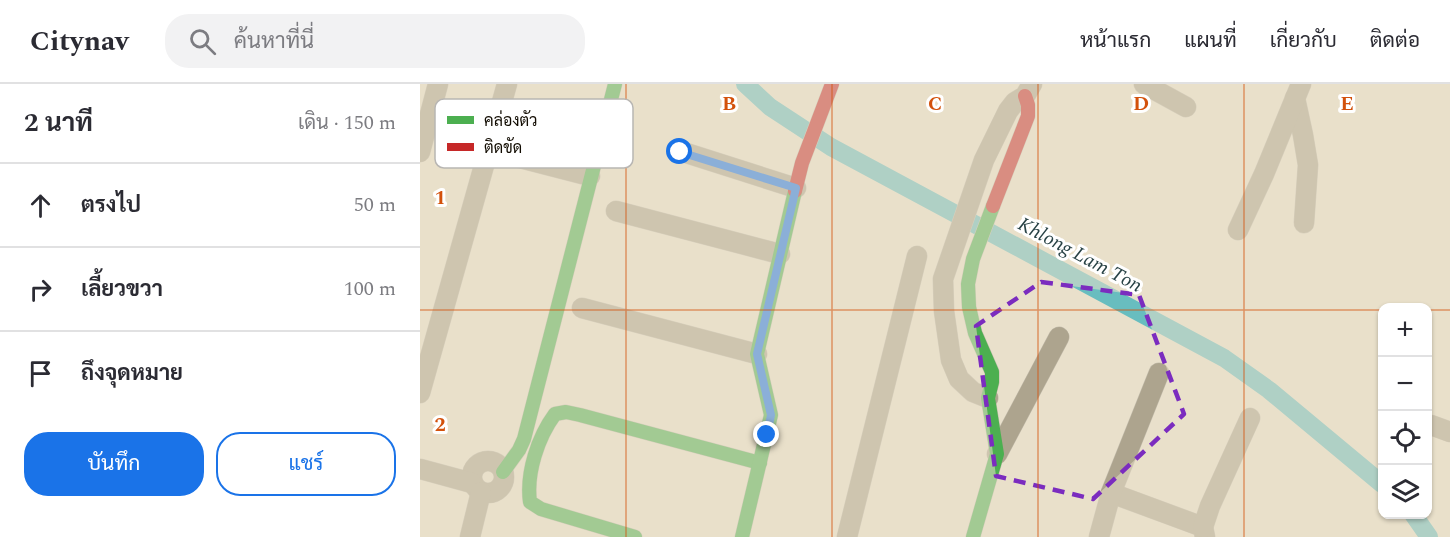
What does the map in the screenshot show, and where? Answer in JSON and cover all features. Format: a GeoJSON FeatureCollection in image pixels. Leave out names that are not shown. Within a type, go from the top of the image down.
{"type":"FeatureCollection","features":[{"type":"Feature","properties":{"kind":"street"},"geometry":{"type":"LineString","coordinates":[[420,153],[438,84]]}},
{"type":"Feature","properties":{"kind":"street"},"geometry":{"type":"LineString","coordinates":[[503,99],[507,84]]}},
{"type":"Feature","properties":{"kind":"street"},"geometry":{"type":"LineString","coordinates":[[611,99],[615,84]]}},
{"type":"Feature","properties":{"kind":"street"},"geometry":{"type":"LineString","coordinates":[[742,537],[771,415],[757,354],[802,163],[832,84]]}},
{"type":"Feature","properties":{"kind":"street"},"geometry":{"type":"LineString","coordinates":[[1144,84],[1186,107]]}},
{"type":"Feature","properties":{"kind":"street"},"geometry":{"type":"LineString","coordinates":[[988,398],[973,392],[959,379],[951,360],[944,310],[943,279],[984,160],[1008,111],[1029,90]]}},
{"type":"Feature","properties":{"kind":"street"},"geometry":{"type":"LineString","coordinates":[[997,454],[988,398],[992,372],[975,333],[969,306],[968,284],[973,259],[1028,116],[1029,90]]}},
{"type":"Feature","properties":{"kind":"street"},"geometry":{"type":"LineString","coordinates":[[1298,91],[1308,165],[1304,223]]}},
{"type":"Feature","properties":{"kind":"street"},"geometry":{"type":"LineString","coordinates":[[1238,230],[1298,91]]}},
{"type":"Feature","properties":{"kind":"street"},"geometry":{"type":"LineString","coordinates":[[680,152],[796,188]]}},
{"type":"Feature","properties":{"kind":"street"},"geometry":{"type":"LineString","coordinates":[[984,160],[1008,170]]}},
{"type":"Feature","properties":{"kind":"street"},"geometry":{"type":"LineString","coordinates":[[420,393],[484,168]]}},
{"type":"Feature","properties":{"kind":"street"},"geometry":{"type":"LineString","coordinates":[[559,168],[590,176]]}},
{"type":"Feature","properties":{"kind":"street"},"geometry":{"type":"LineString","coordinates":[[503,472],[524,439],[592,168]]}},
{"type":"Feature","properties":{"kind":"street"},"geometry":{"type":"LineString","coordinates":[[615,211],[780,254]]}},
{"type":"Feature","properties":{"kind":"street"},"geometry":{"type":"LineString","coordinates":[[847,537],[917,256]]}},
{"type":"Feature","properties":{"kind":"street"},"geometry":{"type":"LineString","coordinates":[[944,310],[969,306]]}},
{"type":"Feature","properties":{"kind":"street"},"geometry":{"type":"LineString","coordinates":[[582,308],[757,354]]}},
{"type":"Feature","properties":{"kind":"street"},"geometry":{"type":"LineString","coordinates":[[973,537],[997,454],[1059,337]]}},
{"type":"Feature","properties":{"kind":"street"},"geometry":{"type":"LineString","coordinates":[[1099,537],[1111,493],[1159,373]]}},
{"type":"Feature","properties":{"kind":"street"},"geometry":{"type":"LineString","coordinates":[[635,537],[541,509],[530,502],[528,486],[545,428],[555,414],[566,412],[580,415],[760,463]]}},
{"type":"Feature","properties":{"kind":"street"},"geometry":{"type":"LineString","coordinates":[[1111,493],[1204,532],[1210,506],[1250,418]]}},
{"type":"Feature","properties":{"kind":"street"},"geometry":{"type":"LineString","coordinates":[[1432,425],[1450,432]]}},
{"type":"Feature","properties":{"kind":"street"},"geometry":{"type":"LineString","coordinates":[[420,469],[476,488],[487,494],[499,489],[504,478],[503,472],[494,462],[482,462],[472,471],[476,488],[470,537]]}},
{"type":"Feature","properties":{"kind":"highlighted area"},"geometry":{"type":"Polygon","coordinates":[[[1041,282],[1139,295],[1184,414],[1093,499],[996,476],[976,326],[1041,282]]]}},
{"type":"Feature","properties":{"kind":"waterway","name":"Khlong Lam Ton"},"geometry":{"type":"LineString","coordinates":[[745,84],[770,107],[831,147],[1224,358],[1269,390],[1378,481]]}},
{"type":"Feature","properties":{"kind":"waterway","name":"Khlong Lam Ton"},"geometry":{"type":"LineString","coordinates":[[1416,519],[1429,537]]}},
{"type":"Feature","properties":{"kind":"traffic: fast"},"geometry":{"type":"LineString","coordinates":[[611,99],[615,84]]}},
{"type":"Feature","properties":{"kind":"traffic: fast"},"geometry":{"type":"LineString","coordinates":[[503,472],[524,439],[593,168]]}},
{"type":"Feature","properties":{"kind":"traffic: fast"},"geometry":{"type":"LineString","coordinates":[[742,537],[771,415],[757,354],[795,191]]}},
{"type":"Feature","properties":{"kind":"traffic: fast"},"geometry":{"type":"LineString","coordinates":[[973,537],[997,454],[988,398],[992,372],[975,333],[969,307],[968,284],[973,259],[993,206]]}},
{"type":"Feature","properties":{"kind":"traffic: fast"},"geometry":{"type":"LineString","coordinates":[[635,537],[541,509],[530,502],[530,479],[535,456],[543,433],[555,414],[566,412],[580,415],[760,463]]}},
{"type":"Feature","properties":{"kind":"traffic: jam"},"geometry":{"type":"LineString","coordinates":[[795,191],[802,163],[832,84]]}},
{"type":"Feature","properties":{"kind":"traffic: jam"},"geometry":{"type":"LineString","coordinates":[[993,206],[1028,116],[1025,96]]}},
{"type":"Feature","properties":{"kind":"route"},"geometry":{"type":"LineString","coordinates":[[680,152],[796,188],[757,354],[771,415],[767,435]]}}]}
